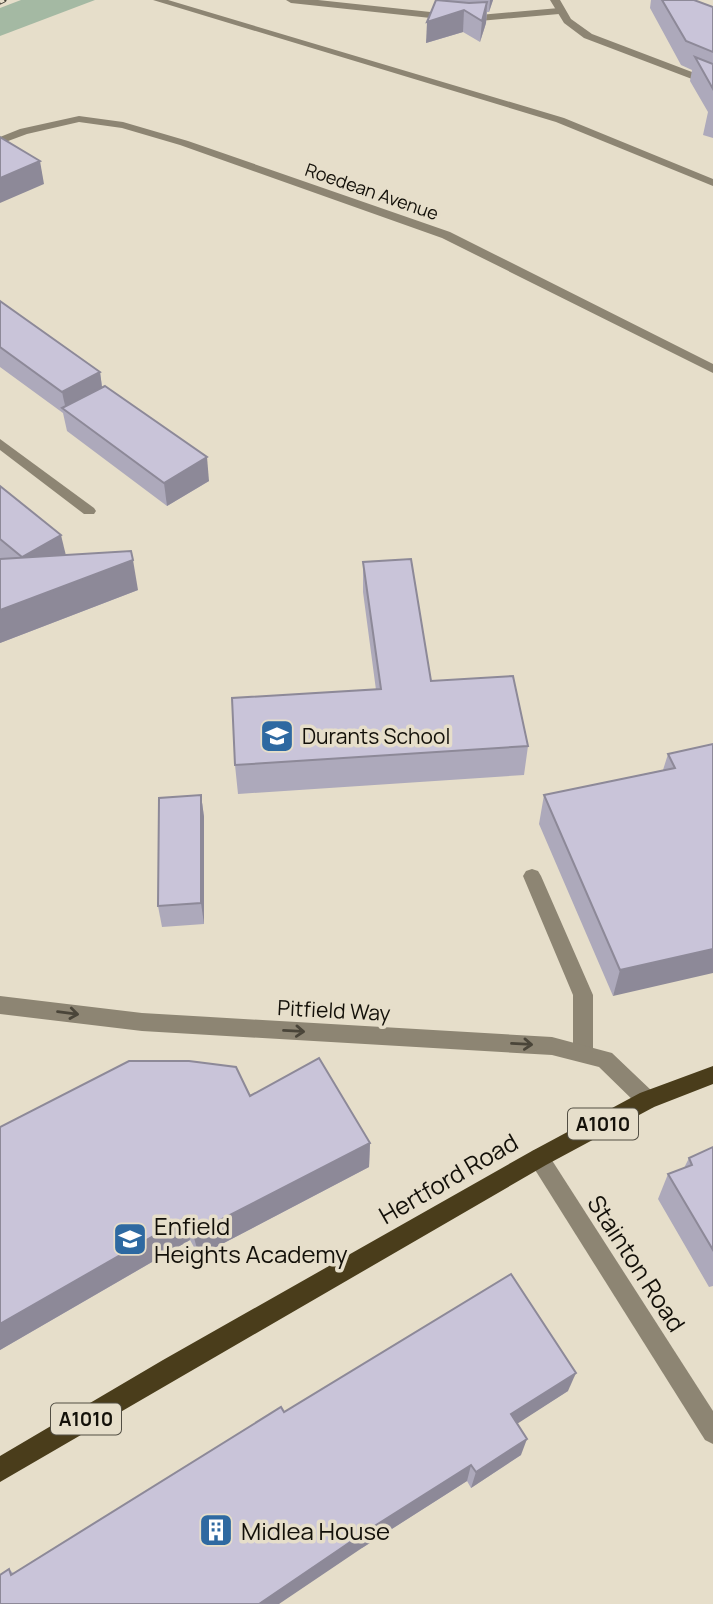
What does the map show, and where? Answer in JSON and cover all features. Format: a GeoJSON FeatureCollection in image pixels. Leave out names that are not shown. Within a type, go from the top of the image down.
{"type":"FeatureCollection","features":[{"type":"Feature","properties":{"kind":"main road","name":"Hertford Road"},"geometry":{"type":"LineString","coordinates":[[0,1470],[184,1361],[539,1158],[647,1100],[713,1075]]}},
{"type":"Feature","properties":{"kind":"street"},"geometry":{"type":"LineString","coordinates":[[159,0],[560,120],[713,183]]}},
{"type":"Feature","properties":{"kind":"street"},"geometry":{"type":"LineString","coordinates":[[291,0],[468,19],[559,11]]}},
{"type":"Feature","properties":{"kind":"street"},"geometry":{"type":"LineString","coordinates":[[555,0],[567,21],[588,36],[713,83]]}},
{"type":"Feature","properties":{"kind":"street","name":"Roedean Avenue"},"geometry":{"type":"LineString","coordinates":[[0,141],[24,131],[79,119],[123,125],[184,143],[446,235],[713,369]]}},
{"type":"Feature","properties":{"kind":"street"},"geometry":{"type":"LineString","coordinates":[[0,443],[89,511]]}},
{"type":"Feature","properties":{"kind":"street"},"geometry":{"type":"LineString","coordinates":[[532,876],[583,995],[583,1053]]}},
{"type":"Feature","properties":{"kind":"street","name":"Pitfield Way"},"geometry":{"type":"LineString","coordinates":[[0,1004],[142,1022],[552,1046],[605,1059],[647,1100]]}},
{"type":"Feature","properties":{"kind":"street","name":"Stainton Road"},"geometry":{"type":"LineString","coordinates":[[539,1158],[713,1432]]}},
{"type":"Feature","properties":{"kind":"green space"},"geometry":{"type":"Polygon","coordinates":[[[21,0],[95,0],[0,36],[0,8],[21,0]]]}},
{"type":"Feature","properties":{"kind":"building"},"geometry":{"type":"Polygon","coordinates":[[[436,0],[487,2],[482,21],[464,10],[427,22],[436,0]]]}},
{"type":"Feature","properties":{"kind":"building"},"geometry":{"type":"Polygon","coordinates":[[[662,0],[694,0],[713,7],[713,52],[686,41],[662,0]]]}},
{"type":"Feature","properties":{"kind":"building"},"geometry":{"type":"Polygon","coordinates":[[[695,57],[713,64],[713,89],[695,57]]]}},
{"type":"Feature","properties":{"kind":"building"},"geometry":{"type":"Polygon","coordinates":[[[0,137],[40,161],[0,178],[0,137]]]}},
{"type":"Feature","properties":{"kind":"building"},"geometry":{"type":"Polygon","coordinates":[[[0,301],[100,372],[62,392],[0,347],[0,301]]]}},
{"type":"Feature","properties":{"kind":"building"},"geometry":{"type":"Polygon","coordinates":[[[105,386],[207,457],[164,483],[62,408],[105,386]]]}},
{"type":"Feature","properties":{"kind":"building"},"geometry":{"type":"Polygon","coordinates":[[[0,486],[61,535],[22,557],[0,539],[0,486]]]}},
{"type":"Feature","properties":{"kind":"building"},"geometry":{"type":"Polygon","coordinates":[[[131,551],[133,560],[0,610],[0,559],[131,551]]]}},
{"type":"Feature","properties":{"kind":"building"},"geometry":{"type":"Polygon","coordinates":[[[411,559],[431,681],[513,676],[528,746],[235,765],[232,698],[381,689],[363,562],[411,559]]]}},
{"type":"Feature","properties":{"kind":"building"},"geometry":{"type":"Polygon","coordinates":[[[713,744],[713,949],[620,970],[544,795],[675,768],[668,754],[713,744]]]}},
{"type":"Feature","properties":{"kind":"building"},"geometry":{"type":"Polygon","coordinates":[[[201,795],[201,903],[158,906],[159,798],[201,795]]]}},
{"type":"Feature","properties":{"kind":"building","name":"Enfield Heights Academy"},"geometry":{"type":"Polygon","coordinates":[[[319,1058],[370,1143],[193,1234],[185,1218],[0,1324],[0,1127],[129,1061],[189,1061],[236,1067],[250,1096],[319,1058]]]}},
{"type":"Feature","properties":{"kind":"building"},"geometry":{"type":"Polygon","coordinates":[[[713,1147],[713,1250],[668,1174],[692,1165],[689,1158],[713,1147]]]}},
{"type":"Feature","properties":{"kind":"building"},"geometry":{"type":"Polygon","coordinates":[[[511,1274],[576,1373],[511,1414],[527,1439],[476,1472],[471,1465],[259,1604],[0,1604],[0,1575],[9,1569],[11,1575],[281,1407],[284,1412],[511,1274]]]}},
{"type":"Feature","properties":{"kind":"railway"},"geometry":{"type":"LineString","coordinates":[[0,2],[4,0]]}},
{"type":"Feature","properties":{"kind":"place","name":"Durants School"},"geometry":{"type":"Point","coordinates":[277,736]}},
{"type":"Feature","properties":{"kind":"place","name":"Enfield Heights Academy"},"geometry":{"type":"Point","coordinates":[130,1239]}},
{"type":"Feature","properties":{"kind":"place","name":"Midlea House"},"geometry":{"type":"Point","coordinates":[216,1530]}}]}
